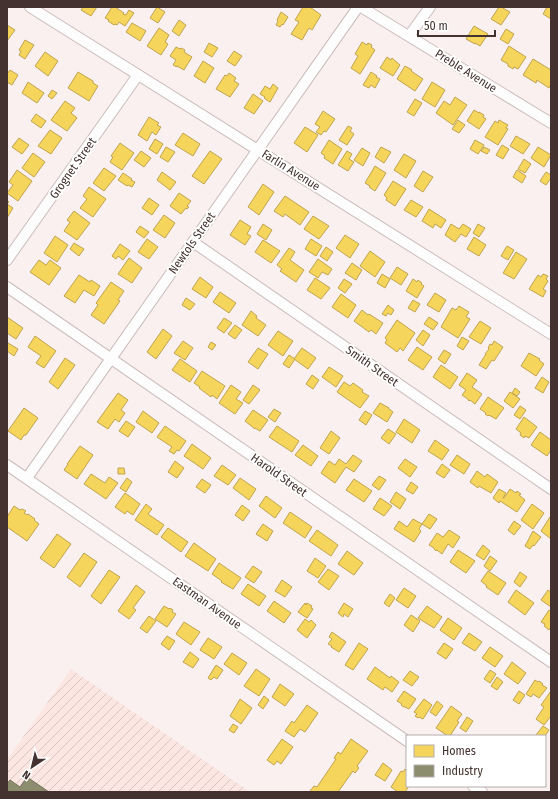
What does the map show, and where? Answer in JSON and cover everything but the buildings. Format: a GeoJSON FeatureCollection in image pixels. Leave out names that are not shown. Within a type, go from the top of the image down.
{"type":"FeatureCollection","features":[{"type":"Feature","properties":{"kind":"street","name":"Farlin Avenue"},"geometry":{"type":"LineString","coordinates":[[30,7],[551,334]]}},
{"type":"Feature","properties":{"kind":"street","name":"Newtols Street"},"geometry":{"type":"LineString","coordinates":[[27,478],[358,7]]}},
{"type":"Feature","properties":{"kind":"street","name":"Preble Avenue"},"geometry":{"type":"LineString","coordinates":[[361,7],[551,123]]}},
{"type":"Feature","properties":{"kind":"street"},"geometry":{"type":"LineString","coordinates":[[409,36],[430,7]]}},
{"type":"Feature","properties":{"kind":"street","name":"Grognet Street"},"geometry":{"type":"LineString","coordinates":[[7,260],[138,75]]}},
{"type":"Feature","properties":{"kind":"street","name":"Smith Street"},"geometry":{"type":"LineString","coordinates":[[193,242],[551,489]]}},
{"type":"Feature","properties":{"kind":"street","name":"Harold Street"},"geometry":{"type":"LineString","coordinates":[[7,287],[551,662]]}},
{"type":"Feature","properties":{"kind":"street","name":"Eastman Avenue"},"geometry":{"type":"LineString","coordinates":[[7,465],[406,739]]}},
{"type":"Feature","properties":{"kind":"shaded area"},"geometry":{"type":"Polygon","coordinates":[[[71,669],[250,792],[7,792],[7,756],[9,757],[71,669]]]}}]}
